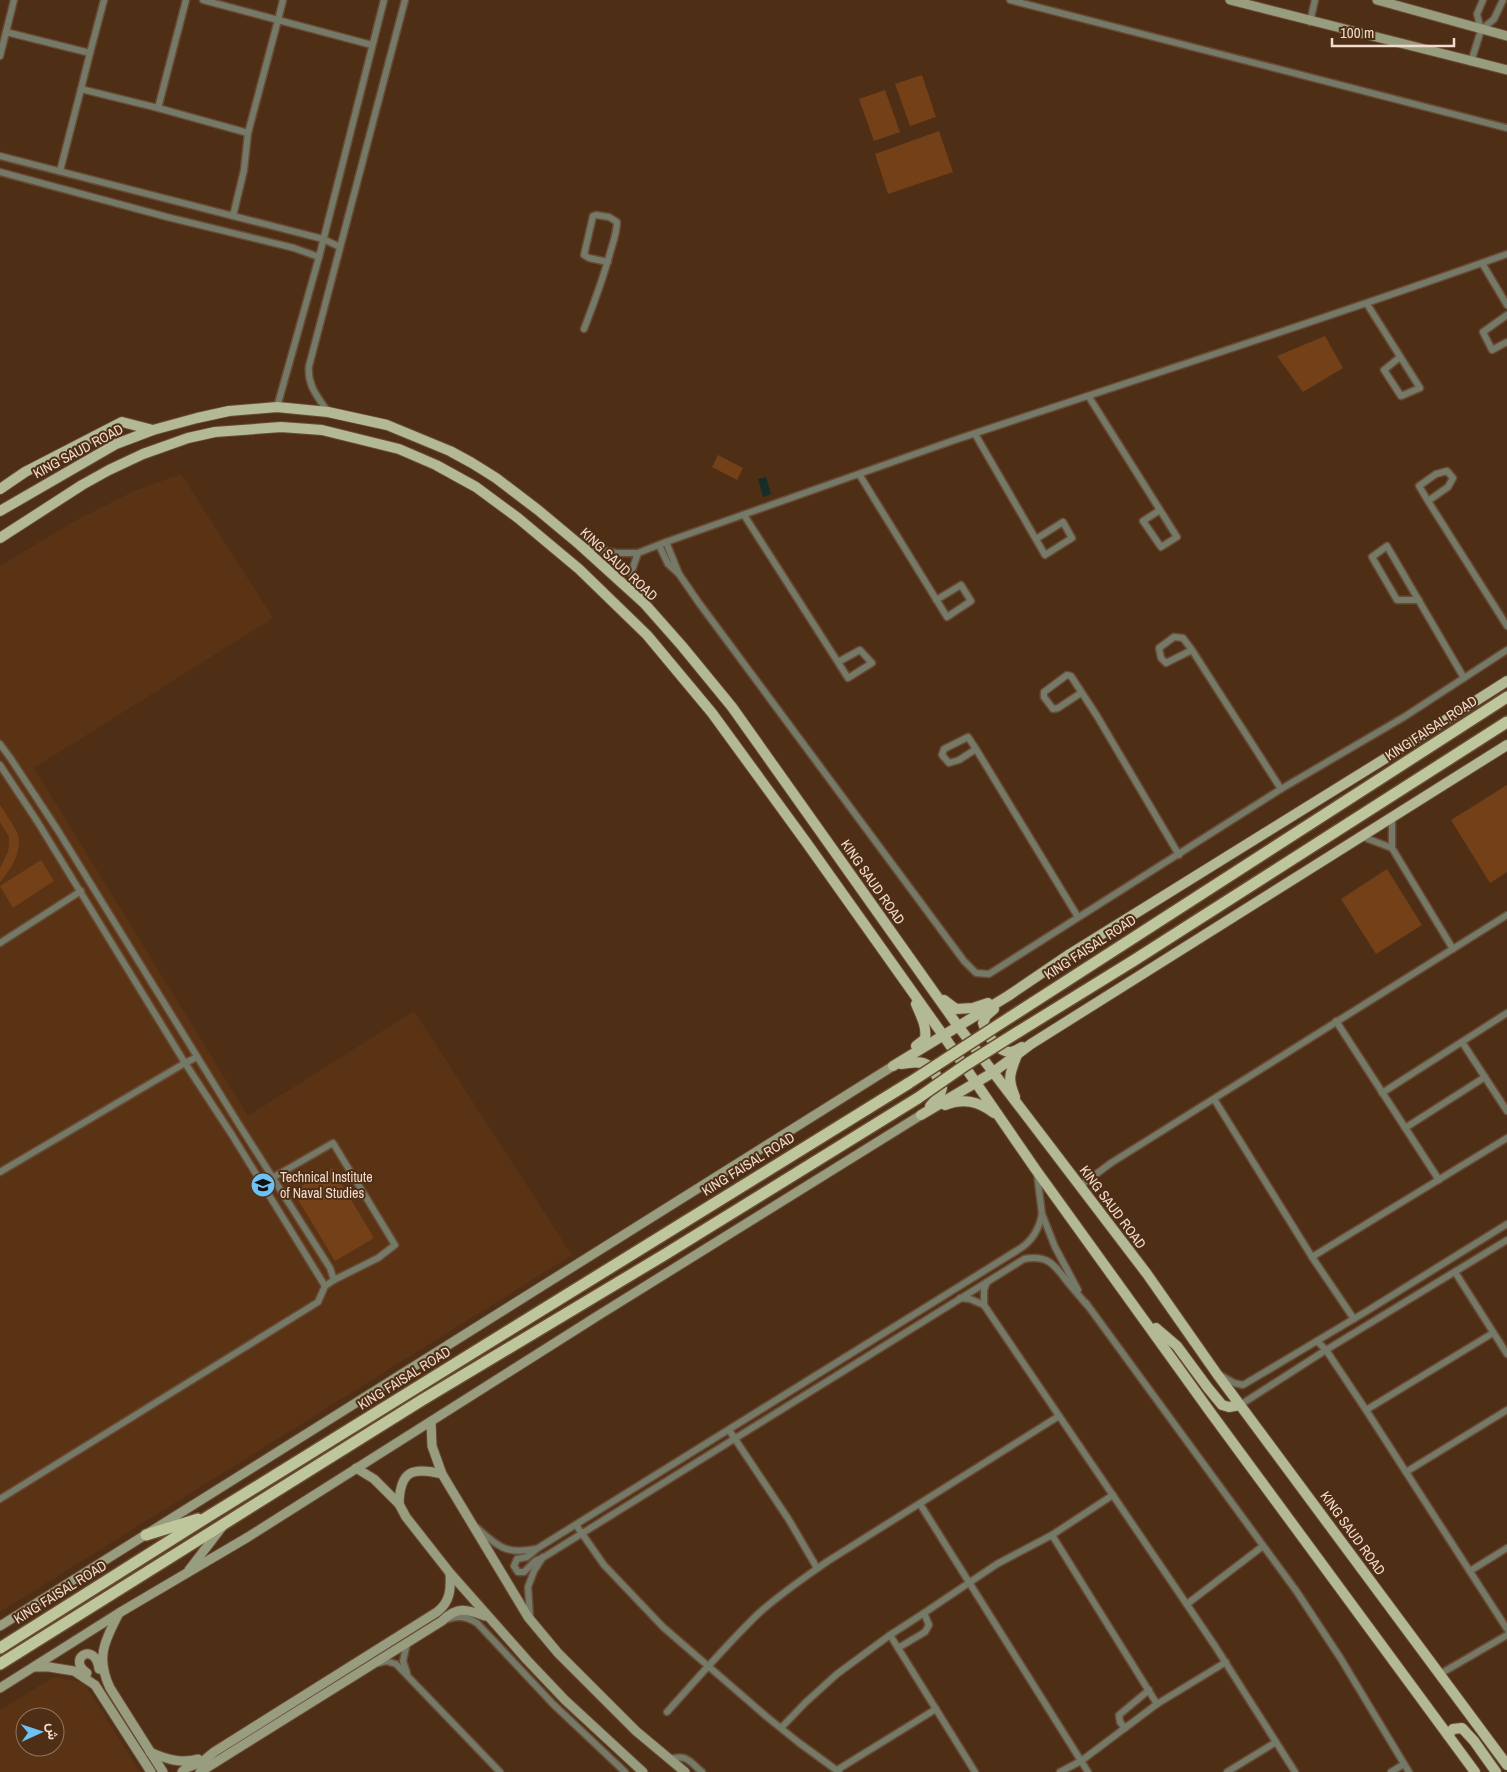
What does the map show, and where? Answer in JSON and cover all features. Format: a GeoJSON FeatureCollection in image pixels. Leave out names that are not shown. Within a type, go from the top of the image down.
{"type":"FeatureCollection","features":[{"type":"Feature","properties":{"kind":"highway","name":"KING FAISAL ROAD"},"geometry":{"type":"LineString","coordinates":[[0,1648],[209,1516],[909,1083],[1507,698]]}},
{"type":"Feature","properties":{"kind":"highway","name":"KING FAISAL ROAD"},"geometry":{"type":"LineString","coordinates":[[0,1664],[422,1400],[681,1245],[918,1098],[967,1064],[1134,961],[1507,722]]}},
{"type":"Feature","properties":{"kind":"highway"},"geometry":{"type":"LineString","coordinates":[[146,1535],[209,1516]]}},
{"type":"Feature","properties":{"kind":"main road"},"geometry":{"type":"LineString","coordinates":[[1230,0],[1310,22],[1507,70]]}},
{"type":"Feature","properties":{"kind":"main road"},"geometry":{"type":"LineString","coordinates":[[1377,0],[1507,36]]}},
{"type":"Feature","properties":{"kind":"main road","name":"KING SAUD ROAD"},"geometry":{"type":"LineString","coordinates":[[0,511],[116,444],[153,430],[229,411],[277,407],[328,412],[387,425],[450,451],[496,478],[538,510],[644,603],[732,707],[992,1073],[1147,1274],[1217,1374],[1507,1765]]}},
{"type":"Feature","properties":{"kind":"main road"},"geometry":{"type":"LineString","coordinates":[[0,489],[25,472],[122,422],[153,430]]}},
{"type":"Feature","properties":{"kind":"main road"},"geometry":{"type":"LineString","coordinates":[[0,538],[82,485],[109,470],[165,446],[188,438],[215,432],[282,427],[322,430],[399,449],[436,465],[476,487],[518,518],[579,570],[647,635],[712,713],[806,842],[1003,1120],[1036,1170],[1211,1413],[1475,1772]]}},
{"type":"Feature","properties":{"kind":"main road"},"geometry":{"type":"LineString","coordinates":[[0,1626],[1507,682]]}},
{"type":"Feature","properties":{"kind":"main road"},"geometry":{"type":"LineString","coordinates":[[0,1688],[921,1115],[977,1083],[1031,1044],[1507,746]]}},
{"type":"Feature","properties":{"kind":"main road"},"geometry":{"type":"LineString","coordinates":[[922,975],[949,1005],[956,1009],[973,1008],[1008,996]]}},
{"type":"Feature","properties":{"kind":"main road"},"geometry":{"type":"LineString","coordinates":[[893,1066],[925,1039],[926,1033],[924,1022],[906,983]]}},
{"type":"Feature","properties":{"kind":"main road"},"geometry":{"type":"LineString","coordinates":[[1008,996],[986,1016],[983,1023],[985,1029],[1000,1049],[1011,1052],[1031,1044]]}},
{"type":"Feature","properties":{"kind":"main road"},"geometry":{"type":"LineString","coordinates":[[1017,1055],[1009,1076],[1010,1084],[1020,1110]]}},
{"type":"Feature","properties":{"kind":"main road"},"geometry":{"type":"LineString","coordinates":[[893,1066],[921,1061],[928,1064],[938,1077],[942,1088],[940,1096],[921,1115]]}},
{"type":"Feature","properties":{"kind":"main road"},"geometry":{"type":"LineString","coordinates":[[921,1115],[948,1104],[963,1101],[982,1104],[1003,1120]]}},
{"type":"Feature","properties":{"kind":"main road"},"geometry":{"type":"LineString","coordinates":[[1127,1296],[1161,1334],[1177,1346],[1222,1404],[1229,1407],[1240,1405]]}},
{"type":"Feature","properties":{"kind":"main road"},"geometry":{"type":"LineString","coordinates":[[430,1422],[432,1446],[442,1474],[530,1619],[558,1653],[636,1731],[684,1772]]}},
{"type":"Feature","properties":{"kind":"main road"},"geometry":{"type":"LineString","coordinates":[[356,1468],[374,1479],[399,1504],[406,1517],[450,1574],[486,1616],[565,1700],[643,1772]]}},
{"type":"Feature","properties":{"kind":"main road"},"geometry":{"type":"LineString","coordinates":[[399,1504],[402,1482],[407,1475],[419,1470],[442,1474]]}},
{"type":"Feature","properties":{"kind":"main road"},"geometry":{"type":"LineString","coordinates":[[186,1574],[225,1523]]}},
{"type":"Feature","properties":{"kind":"main road"},"geometry":{"type":"LineString","coordinates":[[150,1752],[170,1760],[184,1762],[199,1759],[214,1752],[445,1606],[451,1590],[450,1574]]}},
{"type":"Feature","properties":{"kind":"main road"},"geometry":{"type":"LineString","coordinates":[[200,1772],[442,1621],[449,1614],[457,1611],[470,1611],[486,1616]]}},
{"type":"Feature","properties":{"kind":"main road"},"geometry":{"type":"LineString","coordinates":[[110,1688],[104,1670],[102,1652],[119,1613]]}},
{"type":"Feature","properties":{"kind":"main road"},"geometry":{"type":"LineString","coordinates":[[151,1772],[91,1677],[79,1666],[83,1655],[89,1654],[98,1659],[100,1675],[163,1772]]}},
{"type":"Feature","properties":{"kind":"main road"},"geometry":{"type":"LineString","coordinates":[[33,1668],[49,1667],[74,1671],[90,1681],[101,1694]]}},
{"type":"Feature","properties":{"kind":"main road"},"geometry":{"type":"LineString","coordinates":[[1448,1735],[1453,1729],[1462,1728],[1474,1741],[1496,1772]]}},
{"type":"Feature","properties":{"kind":"main road"},"geometry":{"type":"LineString","coordinates":[[182,1772],[186,1768],[202,1762],[214,1752]]}},
{"type":"Feature","properties":{"kind":"main road"},"geometry":{"type":"LineString","coordinates":[[207,1772],[219,1761]]}},
{"type":"Feature","properties":{"kind":"street"},"geometry":{"type":"LineString","coordinates":[[0,56],[14,0]]}},
{"type":"Feature","properties":{"kind":"street"},"geometry":{"type":"LineString","coordinates":[[60,171],[104,0]]}},
{"type":"Feature","properties":{"kind":"street"},"geometry":{"type":"LineString","coordinates":[[158,108],[186,0]]}},
{"type":"Feature","properties":{"kind":"street"},"geometry":{"type":"LineString","coordinates":[[203,0],[372,45]]}},
{"type":"Feature","properties":{"kind":"street"},"geometry":{"type":"LineString","coordinates":[[233,216],[244,170],[248,133],[283,0]]}},
{"type":"Feature","properties":{"kind":"street"},"geometry":{"type":"LineString","coordinates":[[277,407],[319,257],[384,0]]}},
{"type":"Feature","properties":{"kind":"street"},"geometry":{"type":"LineString","coordinates":[[328,412],[310,386],[308,371],[405,0]]}},
{"type":"Feature","properties":{"kind":"street"},"geometry":{"type":"LineString","coordinates":[[1010,0],[1507,128]]}},
{"type":"Feature","properties":{"kind":"street"},"geometry":{"type":"LineString","coordinates":[[1310,22],[1315,0]]}},
{"type":"Feature","properties":{"kind":"street"},"geometry":{"type":"LineString","coordinates":[[1472,62],[1481,30],[1477,14],[1483,0]]}},
{"type":"Feature","properties":{"kind":"street"},"geometry":{"type":"LineString","coordinates":[[1481,30],[1494,19],[1503,0]]}},
{"type":"Feature","properties":{"kind":"street"},"geometry":{"type":"LineString","coordinates":[[6,32],[90,53]]}},
{"type":"Feature","properties":{"kind":"street"},"geometry":{"type":"LineString","coordinates":[[81,90],[158,108],[248,133]]}},
{"type":"Feature","properties":{"kind":"street"},"geometry":{"type":"LineString","coordinates":[[0,156],[323,240],[340,247]]}},
{"type":"Feature","properties":{"kind":"street"},"geometry":{"type":"LineString","coordinates":[[0,172],[168,217],[294,248],[319,257]]}},
{"type":"Feature","properties":{"kind":"street"},"geometry":{"type":"LineString","coordinates":[[584,329],[602,285],[608,262],[617,222],[609,217],[596,215],[593,216],[584,255],[588,258],[608,262]]}},
{"type":"Feature","properties":{"kind":"street"},"geometry":{"type":"LineString","coordinates":[[580,545],[616,553],[638,553],[975,434],[1367,304],[1507,254]]}},
{"type":"Feature","properties":{"kind":"street"},"geometry":{"type":"LineString","coordinates":[[1482,263],[1507,305]]}},
{"type":"Feature","properties":{"kind":"street"},"geometry":{"type":"LineString","coordinates":[[1367,304],[1420,388],[1401,396],[1384,370],[1400,357]]}},
{"type":"Feature","properties":{"kind":"street"},"geometry":{"type":"LineString","coordinates":[[1507,315],[1483,332],[1492,350],[1507,342]]}},
{"type":"Feature","properties":{"kind":"street"},"geometry":{"type":"LineString","coordinates":[[1089,397],[1177,537],[1160,547],[1143,521],[1160,510]]}},
{"type":"Feature","properties":{"kind":"street"},"geometry":{"type":"LineString","coordinates":[[975,434],[1045,555],[1072,538],[1063,522],[1036,539]]}},
{"type":"Feature","properties":{"kind":"street"},"geometry":{"type":"LineString","coordinates":[[1428,501],[1448,487],[1453,478],[1447,471],[1436,474],[1419,486],[1428,501],[1507,626]]}},
{"type":"Feature","properties":{"kind":"street"},"geometry":{"type":"LineString","coordinates":[[860,474],[936,600],[947,617],[971,602],[961,585],[936,600]]}},
{"type":"Feature","properties":{"kind":"street"},"geometry":{"type":"LineString","coordinates":[[744,515],[848,678],[872,664],[860,650],[838,662]]}},
{"type":"Feature","properties":{"kind":"street"},"geometry":{"type":"LineString","coordinates":[[666,542],[679,574],[699,603],[964,961],[976,972],[989,974],[1179,855],[1280,789],[1404,717],[1507,650]]}},
{"type":"Feature","properties":{"kind":"street"},"geometry":{"type":"LineString","coordinates":[[659,545],[668,564],[679,574]]}},
{"type":"Feature","properties":{"kind":"street"},"geometry":{"type":"LineString","coordinates":[[1419,600],[1398,600],[1372,558],[1387,546],[1419,600],[1464,678]]}},
{"type":"Feature","properties":{"kind":"street"},"geometry":{"type":"LineString","coordinates":[[638,553],[631,573],[644,603]]}},
{"type":"Feature","properties":{"kind":"street"},"geometry":{"type":"LineString","coordinates":[[1192,650],[1166,663],[1161,658],[1159,648],[1174,637],[1184,638],[1192,650],[1280,789]]}},
{"type":"Feature","properties":{"kind":"street"},"geometry":{"type":"LineString","coordinates":[[1081,693],[1054,709],[1044,697],[1044,692],[1067,675],[1071,676],[1097,716],[1179,855]]}},
{"type":"Feature","properties":{"kind":"street"},"geometry":{"type":"LineString","coordinates":[[976,749],[959,760],[949,763],[942,756],[944,749],[968,737],[976,749],[1078,917]]}},
{"type":"Feature","properties":{"kind":"street"},"geometry":{"type":"LineString","coordinates":[[0,744],[57,829],[272,1178],[330,1268],[334,1280]]}},
{"type":"Feature","properties":{"kind":"street"},"geometry":{"type":"LineString","coordinates":[[0,765],[37,821],[185,1063],[232,1135],[325,1286]]}},
{"type":"Feature","properties":{"kind":"street"},"geometry":{"type":"LineString","coordinates":[[1392,818],[1392,848],[1453,948]]}},
{"type":"Feature","properties":{"kind":"street"},"geometry":{"type":"LineString","coordinates":[[1363,837],[1392,848]]}},
{"type":"Feature","properties":{"kind":"street"},"geometry":{"type":"LineString","coordinates":[[0,943],[80,891]]}},
{"type":"Feature","properties":{"kind":"street"},"geometry":{"type":"LineString","coordinates":[[1080,1186],[1111,1163],[1507,915]]}},
{"type":"Feature","properties":{"kind":"street"},"geometry":{"type":"LineString","coordinates":[[1382,1093],[1507,1013]]}},
{"type":"Feature","properties":{"kind":"street"},"geometry":{"type":"LineString","coordinates":[[1336,1022],[1439,1180]]}},
{"type":"Feature","properties":{"kind":"street"},"geometry":{"type":"LineString","coordinates":[[1462,1042],[1507,1112]]}},
{"type":"Feature","properties":{"kind":"street"},"geometry":{"type":"LineString","coordinates":[[0,1172],[197,1057]]}},
{"type":"Feature","properties":{"kind":"street"},"geometry":{"type":"LineString","coordinates":[[1405,1128],[1485,1077]]}},
{"type":"Feature","properties":{"kind":"street"},"geometry":{"type":"LineString","coordinates":[[1214,1099],[1312,1257],[1354,1319]]}},
{"type":"Feature","properties":{"kind":"street"},"geometry":{"type":"LineString","coordinates":[[1312,1257],[1506,1141]]}},
{"type":"Feature","properties":{"kind":"street"},"geometry":{"type":"LineString","coordinates":[[0,1499],[318,1302],[325,1286],[378,1258],[395,1245],[333,1143],[272,1178]]}},
{"type":"Feature","properties":{"kind":"street"},"geometry":{"type":"LineString","coordinates":[[1036,1170],[1042,1214],[1063,1262],[1087,1305]]}},
{"type":"Feature","properties":{"kind":"street"},"geometry":{"type":"LineString","coordinates":[[1042,1214],[1033,1238],[1021,1248],[526,1557],[518,1559],[514,1566],[515,1570],[524,1572],[535,1561],[1024,1259],[1043,1259],[1058,1269],[1087,1305],[1297,1592],[1341,1659],[1409,1772]]}},
{"type":"Feature","properties":{"kind":"street"},"geometry":{"type":"LineString","coordinates":[[1217,1374],[1234,1383],[1243,1385],[1507,1224]]}},
{"type":"Feature","properties":{"kind":"street"},"geometry":{"type":"LineString","coordinates":[[1240,1405],[1326,1350],[1507,1240]]}},
{"type":"Feature","properties":{"kind":"street"},"geometry":{"type":"LineString","coordinates":[[1455,1272],[1507,1354]]}},
{"type":"Feature","properties":{"kind":"street"},"geometry":{"type":"LineString","coordinates":[[984,1306],[984,1290],[987,1282]]}},
{"type":"Feature","properties":{"kind":"street"},"geometry":{"type":"LineString","coordinates":[[960,1298],[970,1299],[984,1306],[1226,1662],[1296,1772]]}},
{"type":"Feature","properties":{"kind":"street"},"geometry":{"type":"LineString","coordinates":[[1366,1410],[1493,1333]]}},
{"type":"Feature","properties":{"kind":"street"},"geometry":{"type":"LineString","coordinates":[[1317,1341],[1326,1350],[1366,1410],[1507,1630]]}},
{"type":"Feature","properties":{"kind":"street"},"geometry":{"type":"LineString","coordinates":[[1406,1472],[1507,1410]]}},
{"type":"Feature","properties":{"kind":"street"},"geometry":{"type":"LineString","coordinates":[[667,1712],[759,1613],[818,1568],[1059,1416]]}},
{"type":"Feature","properties":{"kind":"street"},"geometry":{"type":"LineString","coordinates":[[729,1430],[789,1520],[818,1568]]}},
{"type":"Feature","properties":{"kind":"street"},"geometry":{"type":"LineString","coordinates":[[781,1728],[837,1674],[890,1635],[969,1582],[1052,1535],[1113,1495]]}},
{"type":"Feature","properties":{"kind":"street"},"geometry":{"type":"LineString","coordinates":[[920,1504],[1088,1772]]}},
{"type":"Feature","properties":{"kind":"street"},"geometry":{"type":"LineString","coordinates":[[470,1521],[493,1542],[505,1549],[523,1552],[538,1548]]}},
{"type":"Feature","properties":{"kind":"street"},"geometry":{"type":"LineString","coordinates":[[576,1525],[604,1566],[663,1627],[707,1667],[781,1728],[838,1771],[936,1709]]}},
{"type":"Feature","properties":{"kind":"street"},"geometry":{"type":"LineString","coordinates":[[1052,1535],[1157,1704]]}},
{"type":"Feature","properties":{"kind":"street"},"geometry":{"type":"LineString","coordinates":[[1187,1604],[1263,1546]]}},
{"type":"Feature","properties":{"kind":"street"},"geometry":{"type":"LineString","coordinates":[[538,1548],[544,1557]]}},
{"type":"Feature","properties":{"kind":"street"},"geometry":{"type":"LineString","coordinates":[[1470,1571],[1507,1548]]}},
{"type":"Feature","properties":{"kind":"street"},"geometry":{"type":"LineString","coordinates":[[530,1619],[528,1587],[534,1570],[544,1557]]}},
{"type":"Feature","properties":{"kind":"street"},"geometry":{"type":"LineString","coordinates":[[898,1648],[925,1632],[929,1625],[924,1613]]}},
{"type":"Feature","properties":{"kind":"street"},"geometry":{"type":"LineString","coordinates":[[442,1621],[455,1617],[471,1618],[477,1622],[553,1704],[625,1772]]}},
{"type":"Feature","properties":{"kind":"street"},"geometry":{"type":"LineString","coordinates":[[1440,1674],[1507,1634]]}},
{"type":"Feature","properties":{"kind":"street"},"geometry":{"type":"LineString","coordinates":[[890,1635],[976,1772]]}},
{"type":"Feature","properties":{"kind":"street"},"geometry":{"type":"LineString","coordinates":[[407,1643],[403,1661],[407,1674]]}},
{"type":"Feature","properties":{"kind":"street"},"geometry":{"type":"LineString","coordinates":[[375,1663],[386,1661],[396,1664],[500,1772]]}},
{"type":"Feature","properties":{"kind":"street"},"geometry":{"type":"LineString","coordinates":[[1060,1772],[1081,1761],[1120,1734],[1125,1728],[1157,1704],[1226,1662]]}},
{"type":"Feature","properties":{"kind":"street"},"geometry":{"type":"LineString","coordinates":[[1125,1728],[1120,1722],[1119,1715],[1149,1690]]}},
{"type":"Feature","properties":{"kind":"street"},"geometry":{"type":"LineString","coordinates":[[1227,1772],[1276,1742]]}},
{"type":"Feature","properties":{"kind":"street"},"geometry":{"type":"LineString","coordinates":[[669,1759],[680,1756],[702,1772]]}},
{"type":"Feature","properties":{"kind":"street"},"geometry":{"type":"LineString","coordinates":[[1392,1772],[1404,1764]]}},
{"type":"Feature","properties":{"kind":"shaded area"},"geometry":{"type":"Polygon","coordinates":[[[922,75],[936,117],[910,126],[895,84],[922,75]]]}},
{"type":"Feature","properties":{"kind":"shaded area"},"geometry":{"type":"Polygon","coordinates":[[[885,90],[900,132],[874,141],[859,99],[885,90]]]}},
{"type":"Feature","properties":{"kind":"shaded area"},"geometry":{"type":"Polygon","coordinates":[[[939,131],[953,172],[888,194],[875,154],[939,131]]]}},
{"type":"Feature","properties":{"kind":"shaded area"},"geometry":{"type":"Polygon","coordinates":[[[1325,336],[1343,368],[1303,392],[1277,356],[1325,336]]]}},
{"type":"Feature","properties":{"kind":"shaded area"},"geometry":{"type":"Polygon","coordinates":[[[718,455],[743,468],[737,480],[712,467],[718,455]]]}},
{"type":"Feature","properties":{"kind":"shaded area","name":"Technical Institute of Naval Studies"},"geometry":{"type":"Polygon","coordinates":[[[181,474],[273,618],[34,768],[248,1116],[414,1011],[572,1255],[0,1612],[0,566],[71,523],[134,491],[181,474]]]}},
{"type":"Feature","properties":{"kind":"shaded area"},"geometry":{"type":"Polygon","coordinates":[[[1507,785],[1507,872],[1490,883],[1451,820],[1507,785]]]}},
{"type":"Feature","properties":{"kind":"shaded area"},"geometry":{"type":"Polygon","coordinates":[[[0,805],[17,832],[19,845],[12,865],[0,882],[0,868],[8,852],[9,837],[0,822],[0,805]]]}},
{"type":"Feature","properties":{"kind":"shaded area"},"geometry":{"type":"Polygon","coordinates":[[[41,860],[54,881],[13,908],[0,886],[41,860]]]}},
{"type":"Feature","properties":{"kind":"shaded area"},"geometry":{"type":"Polygon","coordinates":[[[1387,869],[1422,925],[1376,954],[1341,899],[1387,869]]]}},
{"type":"Feature","properties":{"kind":"shaded area"},"geometry":{"type":"Polygon","coordinates":[[[332,1168],[374,1238],[335,1261],[293,1191],[332,1168]]]}},
{"type":"Feature","properties":{"kind":"shaded area"},"geometry":{"type":"Polygon","coordinates":[[[54,1677],[84,1683],[140,1772],[0,1772],[0,1710],[54,1677]]]}},
{"type":"Feature","properties":{"kind":"water"},"geometry":{"type":"Polygon","coordinates":[[[766,477],[771,494],[763,497],[758,479],[766,477]]]}},
{"type":"Feature","properties":{"kind":"place","name":"Technical Institute of Naval Studies"},"geometry":{"type":"Point","coordinates":[263,1185]}}]}
